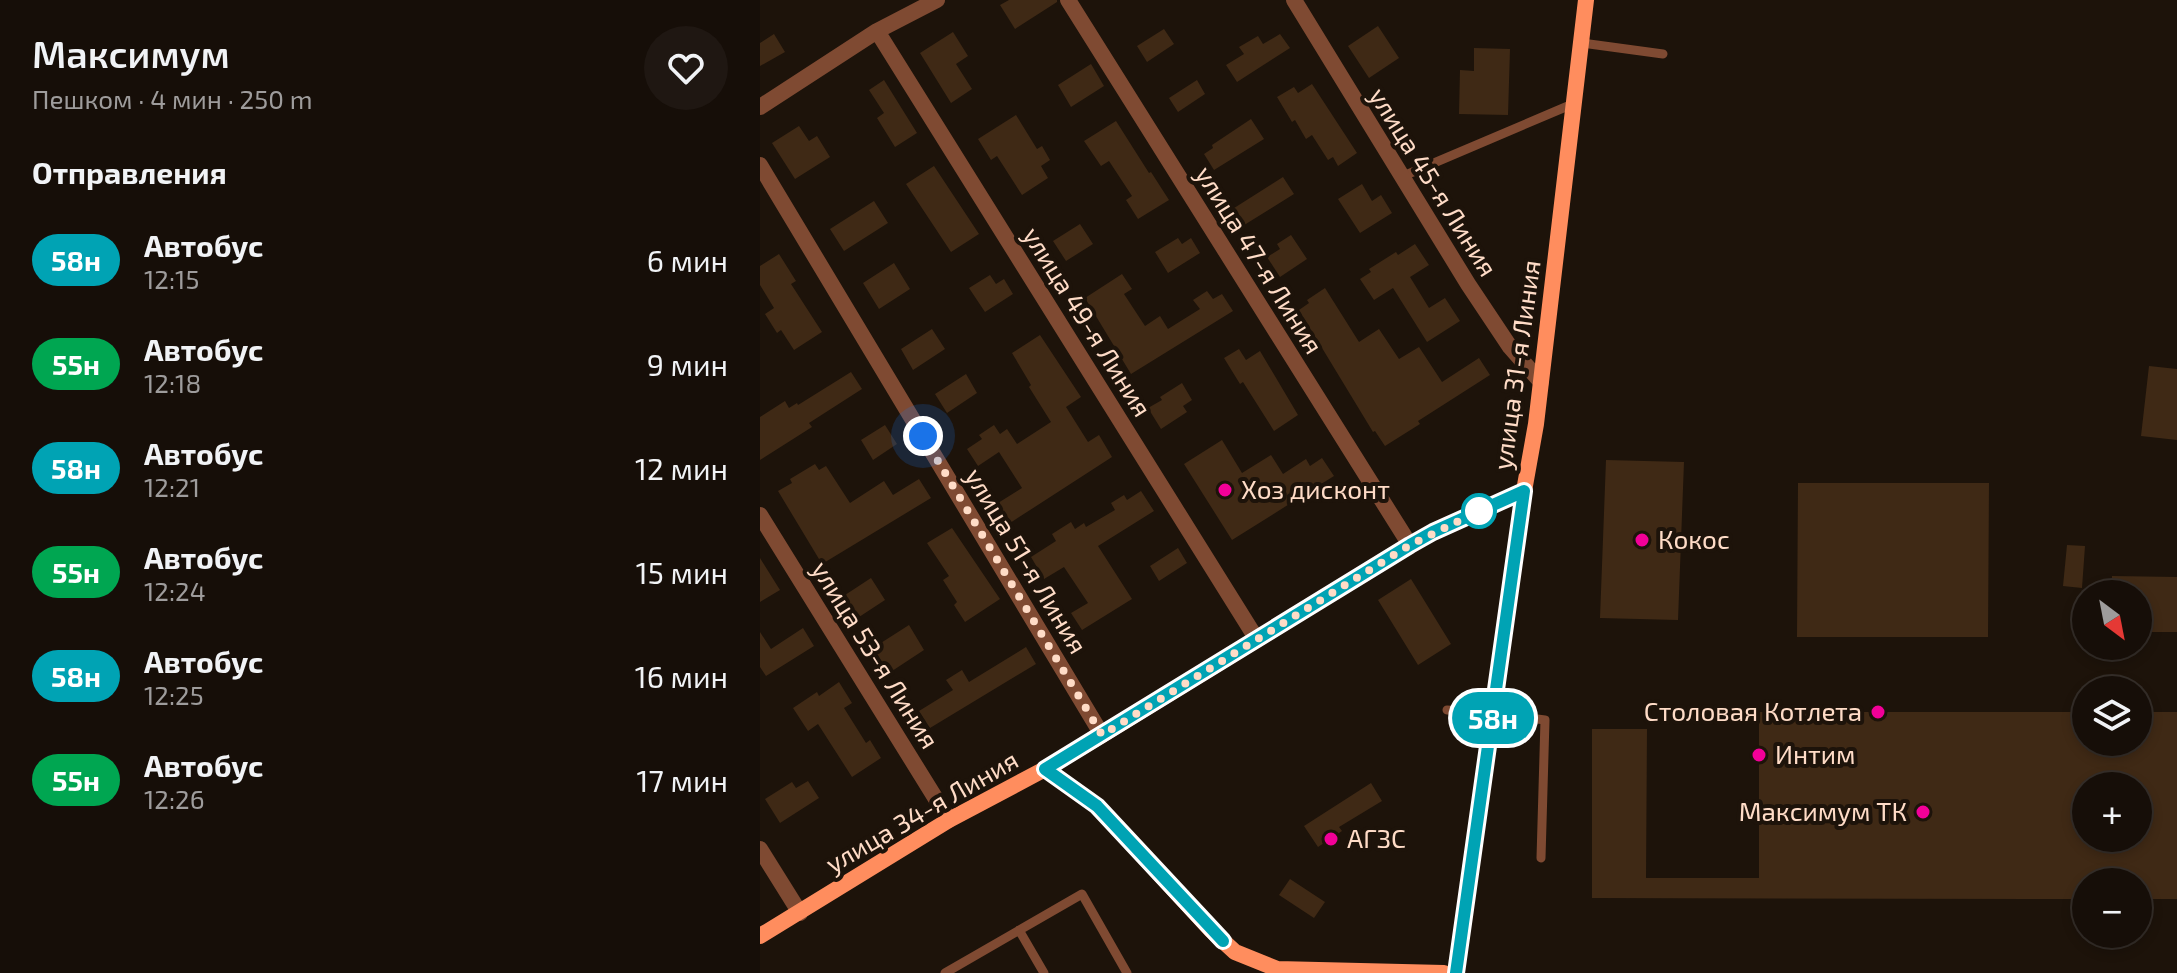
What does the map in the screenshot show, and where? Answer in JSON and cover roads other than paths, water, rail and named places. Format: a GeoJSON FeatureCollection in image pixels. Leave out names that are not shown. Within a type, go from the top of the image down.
{"type":"FeatureCollection","features":[{"type":"Feature","properties":{"kind":"street"},"geometry":{"type":"LineString","coordinates":[[760,107],[877,31],[937,0]]}},
{"type":"Feature","properties":{"kind":"street","name":"улица 47-я Линия"},"geometry":{"type":"LineString","coordinates":[[1068,0],[1410,545]]}},
{"type":"Feature","properties":{"kind":"street","name":"улица 45-я Линия"},"geometry":{"type":"LineString","coordinates":[[1294,0],[1401,177],[1510,347],[1541,382]]}},
{"type":"Feature","properties":{"kind":"street","name":"улица 31-я Линия"},"geometry":{"type":"LineString","coordinates":[[1456,973],[1536,424],[1586,0]]}},
{"type":"Feature","properties":{"kind":"street","name":"улица 49-я Линия"},"geometry":{"type":"LineString","coordinates":[[877,31],[1256,638]]}},
{"type":"Feature","properties":{"kind":"street","name":"улица 51-я Линия"},"geometry":{"type":"LineString","coordinates":[[760,165],[1102,735]]}},
{"type":"Feature","properties":{"kind":"street","name":"улица 34-я Линия"},"geometry":{"type":"LineString","coordinates":[[760,936],[949,820],[1102,735],[1410,545],[1524,491]]}},
{"type":"Feature","properties":{"kind":"street","name":"улица 53-я Линия"},"geometry":{"type":"LineString","coordinates":[[760,515],[949,820]]}},
{"type":"Feature","properties":{"kind":"street"},"geometry":{"type":"LineString","coordinates":[[1045,769],[1097,806],[1235,952],[1277,969],[1444,973]]}},
{"type":"Feature","properties":{"kind":"street"},"geometry":{"type":"LineString","coordinates":[[760,849],[800,913]]}},
{"type":"Feature","properties":{"kind":"lane"},"geometry":{"type":"LineString","coordinates":[[1582,43],[1663,54]]}},
{"type":"Feature","properties":{"kind":"lane"},"geometry":{"type":"LineString","coordinates":[[1401,177],[1575,103]]}},
{"type":"Feature","properties":{"kind":"lane"},"geometry":{"type":"LineString","coordinates":[[1447,710],[1545,720],[1541,858]]}},
{"type":"Feature","properties":{"kind":"lane"},"geometry":{"type":"LineString","coordinates":[[945,973],[959,970],[1019,930],[1082,894],[1127,973]]}},
{"type":"Feature","properties":{"kind":"lane"},"geometry":{"type":"LineString","coordinates":[[1019,930],[1044,973]]}},
{"type":"Feature","properties":{"kind":"place","name":"Хоз дисконт"},"geometry":{"type":"Point","coordinates":[1225,490]}},
{"type":"Feature","properties":{"kind":"place","name":"Кокос"},"geometry":{"type":"Point","coordinates":[1642,540]}},
{"type":"Feature","properties":{"kind":"place","name":"Столовая Котлета"},"geometry":{"type":"Point","coordinates":[1878,712]}},
{"type":"Feature","properties":{"kind":"place","name":"Интим"},"geometry":{"type":"Point","coordinates":[1759,755]}},
{"type":"Feature","properties":{"kind":"place","name":"Максимум ТК"},"geometry":{"type":"Point","coordinates":[1923,812]}},
{"type":"Feature","properties":{"kind":"place","name":"АГЗС"},"geometry":{"type":"Point","coordinates":[1331,839]}}]}
